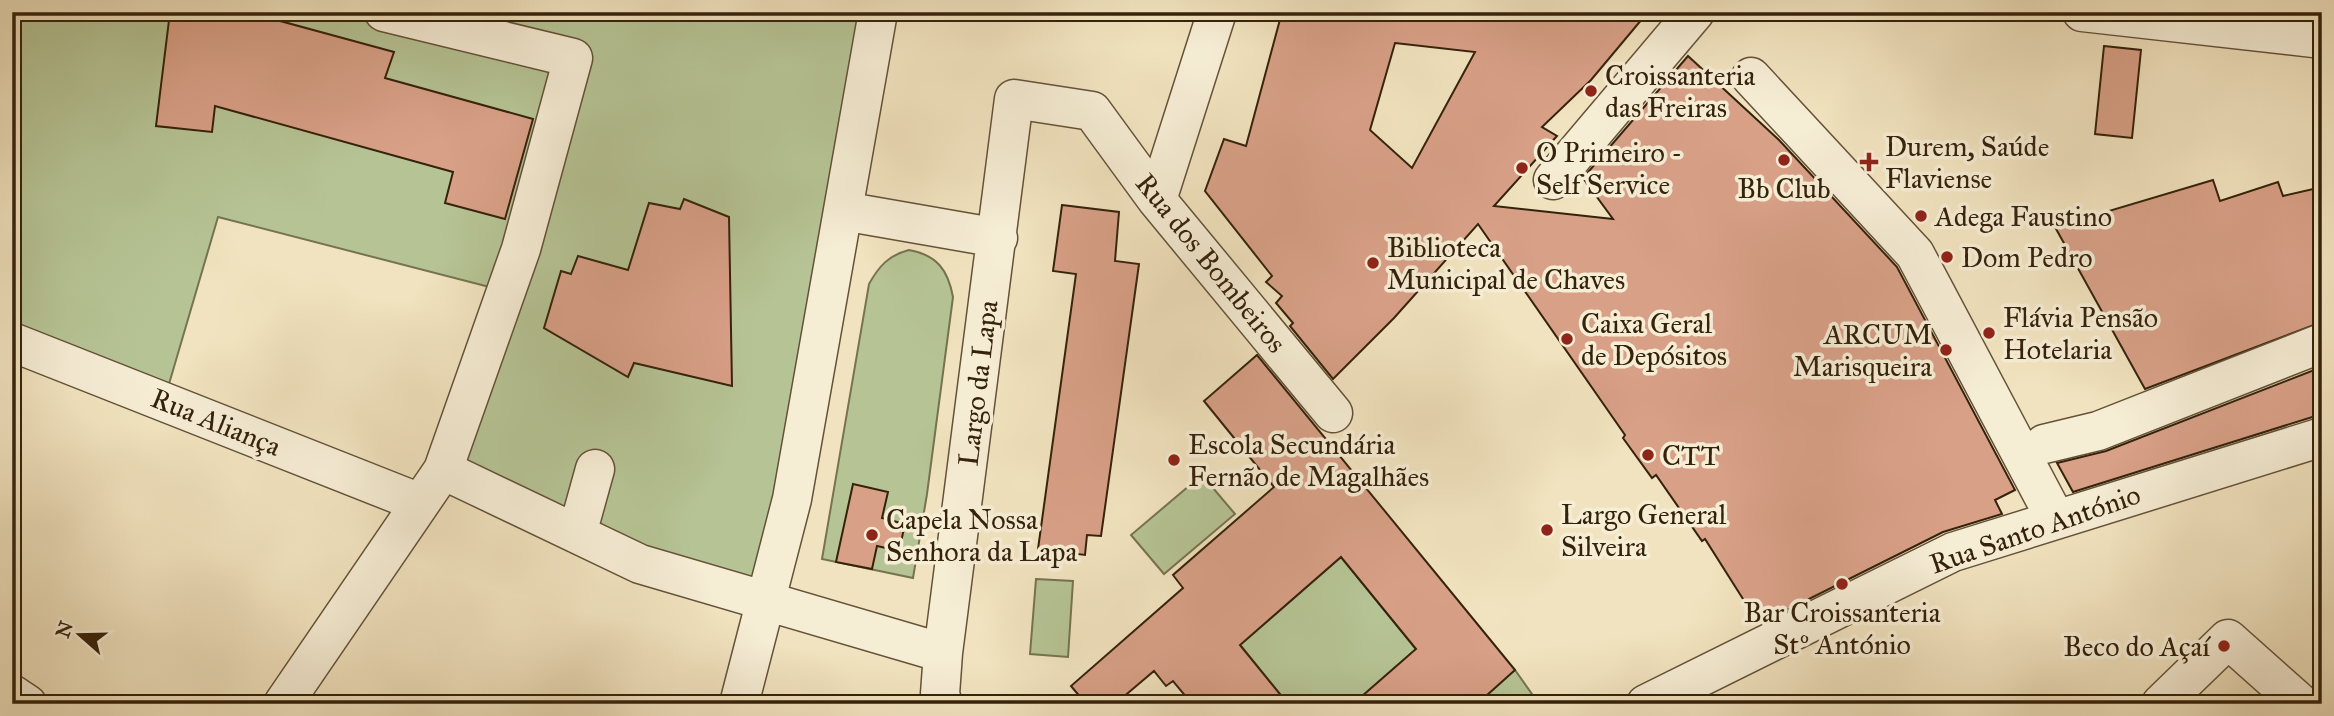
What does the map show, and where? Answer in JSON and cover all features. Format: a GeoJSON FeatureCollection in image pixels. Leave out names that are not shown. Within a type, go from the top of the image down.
{"type":"FeatureCollection","features":[{"type":"Feature","properties":{"kind":"street"},"geometry":{"type":"LineString","coordinates":[[283,704],[443,470],[520,249],[573,58],[384,12]]}},
{"type":"Feature","properties":{"kind":"street"},"geometry":{"type":"LineString","coordinates":[[739,704],[792,499],[877,12]]}},
{"type":"Feature","properties":{"kind":"street"},"geometry":{"type":"LineString","coordinates":[[1157,200],[1217,12]]}},
{"type":"Feature","properties":{"kind":"street"},"geometry":{"type":"LineString","coordinates":[[1553,180],[1695,12]]}},
{"type":"Feature","properties":{"kind":"street"},"geometry":{"type":"LineString","coordinates":[[2082,12],[2322,39]]}},
{"type":"Feature","properties":{"kind":"street"},"geometry":{"type":"LineString","coordinates":[[1751,77],[1915,254],[2055,518]]}},
{"type":"Feature","properties":{"kind":"street","name":"Largo da Lapa"},"geometry":{"type":"LineString","coordinates":[[943,704],[940,694],[943,653],[1014,99],[1092,111]]}},
{"type":"Feature","properties":{"kind":"street","name":"Rua dos Bombeiros"},"geometry":{"type":"LineString","coordinates":[[1092,111],[1157,200],[1332,413]]}},
{"type":"Feature","properties":{"kind":"street"},"geometry":{"type":"LineString","coordinates":[[843,211],[998,238]]}},
{"type":"Feature","properties":{"kind":"street","name":"Rua Aliança"},"geometry":{"type":"LineString","coordinates":[[12,342],[421,503]]}},
{"type":"Feature","properties":{"kind":"street"},"geometry":{"type":"LineString","coordinates":[[2044,444],[2098,431],[2322,343]]}},
{"type":"Feature","properties":{"kind":"street","name":"Rua Santo António"},"geometry":{"type":"LineString","coordinates":[[1646,704],[1954,552],[2055,518],[2322,437]]}},
{"type":"Feature","properties":{"kind":"street"},"geometry":{"type":"LineString","coordinates":[[577,534],[595,469]]}},
{"type":"Feature","properties":{"kind":"street"},"geometry":{"type":"LineString","coordinates":[[443,470],[640,564],[764,603],[943,653]]}},
{"type":"Feature","properties":{"kind":"street"},"geometry":{"type":"LineString","coordinates":[[2161,704],[2228,639],[2301,704]]}},
{"type":"Feature","properties":{"kind":"street"},"geometry":{"type":"LineString","coordinates":[[12,694],[27,704]]}},
{"type":"Feature","properties":{"kind":"green space"},"geometry":{"type":"Polygon","coordinates":[[[12,12],[870,12],[764,603],[459,477],[505,291],[218,217],[164,401],[12,342],[12,12]]]}},
{"type":"Feature","properties":{"kind":"green space"},"geometry":{"type":"Polygon","coordinates":[[[909,250],[919,252],[940,265],[948,279],[953,297],[913,578],[822,559],[869,284],[885,262],[909,250]]]}},
{"type":"Feature","properties":{"kind":"green space"},"geometry":{"type":"Polygon","coordinates":[[[1202,475],[1235,514],[1164,574],[1131,535],[1202,475]]]}},
{"type":"Feature","properties":{"kind":"green space"},"geometry":{"type":"Polygon","coordinates":[[[1341,557],[1416,649],[1353,704],[1288,704],[1240,645],[1341,557]]]}},
{"type":"Feature","properties":{"kind":"green space"},"geometry":{"type":"Polygon","coordinates":[[[1036,579],[1073,581],[1068,657],[1030,654],[1036,579]]]}},
{"type":"Feature","properties":{"kind":"green space"},"geometry":{"type":"Polygon","coordinates":[[[1515,670],[1539,704],[1477,704],[1515,670]]]}},
{"type":"Feature","properties":{"kind":"building"},"geometry":{"type":"Polygon","coordinates":[[[170,12],[247,12],[394,52],[385,78],[533,119],[505,219],[445,203],[453,172],[215,106],[212,132],[156,126],[170,12]]]}},
{"type":"Feature","properties":{"kind":"building"},"geometry":{"type":"Polygon","coordinates":[[[1282,12],[1648,12],[1591,80],[1542,127],[1557,136],[1494,206],[1613,219],[1583,178],[1688,56],[1779,140],[1897,267],[2015,490],[1995,500],[2002,514],[1943,532],[1787,610],[1763,617],[1750,610],[1705,539],[1702,541],[1656,475],[1652,478],[1478,224],[1394,318],[1333,379],[1290,326],[1293,323],[1276,303],[1282,296],[1266,282],[1272,276],[1205,191],[1224,139],[1246,146],[1282,12]],[[1395,43],[1370,130],[1412,168],[1475,52],[1395,43]]]}},
{"type":"Feature","properties":{"kind":"building"},"geometry":{"type":"Polygon","coordinates":[[[2104,46],[2141,50],[2132,138],[2095,134],[2104,46]]]}},
{"type":"Feature","properties":{"kind":"building"},"geometry":{"type":"Polygon","coordinates":[[[2213,180],[2220,201],[2278,182],[2283,196],[2322,187],[2322,322],[2145,389],[2055,227],[2213,180]]]}},
{"type":"Feature","properties":{"kind":"building"},"geometry":{"type":"Polygon","coordinates":[[[684,199],[729,217],[732,386],[634,363],[628,377],[544,328],[561,271],[571,274],[578,256],[628,270],[649,203],[680,209],[684,199]]]}},
{"type":"Feature","properties":{"kind":"building"},"geometry":{"type":"Polygon","coordinates":[[[1062,205],[1119,212],[1115,261],[1139,264],[1101,536],[1087,535],[1085,555],[1038,549],[1076,274],[1053,271],[1062,205]]]}},
{"type":"Feature","properties":{"kind":"building"},"geometry":{"type":"Polygon","coordinates":[[[1257,355],[1515,670],[1477,704],[1353,704],[1416,649],[1341,557],[1240,645],[1288,704],[1192,704],[1173,681],[1166,686],[1154,671],[1115,704],[1086,704],[1071,686],[1183,588],[1173,575],[1274,487],[1204,401],[1257,355]]]}},
{"type":"Feature","properties":{"kind":"building"},"geometry":{"type":"Polygon","coordinates":[[[2322,367],[2322,414],[2073,492],[2057,463],[2106,451],[2322,367]]]}},
{"type":"Feature","properties":{"kind":"building","name":"Capela Nossa Senhora da Lapa"},"geometry":{"type":"Polygon","coordinates":[[[853,484],[888,492],[882,518],[905,524],[899,551],[877,546],[872,569],[836,562],[853,484]]]}},
{"type":"Feature","properties":{"kind":"place","name":"Croissanteria das Freiras"},"geometry":{"type":"Point","coordinates":[1591,91]}},
{"type":"Feature","properties":{"kind":"place","name":"Bb Club"},"geometry":{"type":"Point","coordinates":[1784,160]}},
{"type":"Feature","properties":{"kind":"place","name":"Durem, Saúde Flaviense"},"geometry":{"type":"Point","coordinates":[1869,162]}},
{"type":"Feature","properties":{"kind":"place","name":"O Primeiro - Self Service"},"geometry":{"type":"Point","coordinates":[1522,168]}},
{"type":"Feature","properties":{"kind":"place","name":"Adega Faustino"},"geometry":{"type":"Point","coordinates":[1921,216]}},
{"type":"Feature","properties":{"kind":"place","name":"Dom Pedro"},"geometry":{"type":"Point","coordinates":[1947,257]}},
{"type":"Feature","properties":{"kind":"place","name":"Biblioteca Municipal de Chaves"},"geometry":{"type":"Point","coordinates":[1373,263]}},
{"type":"Feature","properties":{"kind":"place","name":"Flávia Pensão Hotelaria"},"geometry":{"type":"Point","coordinates":[1989,333]}},
{"type":"Feature","properties":{"kind":"place","name":"Caixa Geral de Depósitos"},"geometry":{"type":"Point","coordinates":[1567,339]}},
{"type":"Feature","properties":{"kind":"place","name":"ARCUM Marisqueira"},"geometry":{"type":"Point","coordinates":[1946,350]}},
{"type":"Feature","properties":{"kind":"place","name":"CTT"},"geometry":{"type":"Point","coordinates":[1648,455]}},
{"type":"Feature","properties":{"kind":"place","name":"Escola Secundária Fernão de Magalhães"},"geometry":{"type":"Point","coordinates":[1174,460]}},
{"type":"Feature","properties":{"kind":"place","name":"Largo General Silveira"},"geometry":{"type":"Point","coordinates":[1547,530]}},
{"type":"Feature","properties":{"kind":"place","name":"Capela Nossa Senhora da Lapa"},"geometry":{"type":"Point","coordinates":[872,535]}},
{"type":"Feature","properties":{"kind":"place","name":"Bar Croissanteria Stº António"},"geometry":{"type":"Point","coordinates":[1842,584]}},
{"type":"Feature","properties":{"kind":"place","name":"Beco do Açaí"},"geometry":{"type":"Point","coordinates":[2224,646]}}]}
